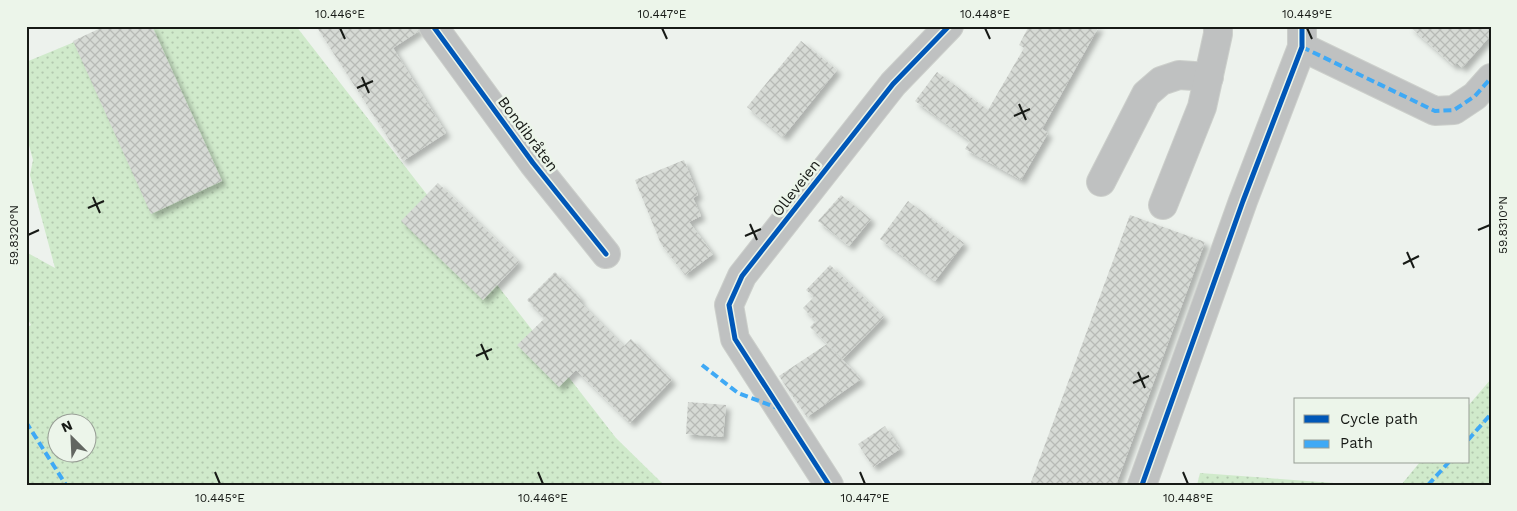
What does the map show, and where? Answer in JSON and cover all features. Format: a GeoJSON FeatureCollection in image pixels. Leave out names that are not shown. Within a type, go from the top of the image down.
{"type":"FeatureCollection","features":[{"type":"Feature","properties":{"kind":"street","name":"Bondibråten"},"geometry":{"type":"LineString","coordinates":[[433,26],[533,163],[606,254]]}},
{"type":"Feature","properties":{"kind":"street","name":"Olleveien"},"geometry":{"type":"LineString","coordinates":[[828,485],[735,339],[729,305],[742,276],[893,84],[949,26]]}},
{"type":"Feature","properties":{"kind":"street"},"geometry":{"type":"LineString","coordinates":[[1164,205],[1202,107],[1218,34],[1218,26]]}},
{"type":"Feature","properties":{"kind":"street"},"geometry":{"type":"LineString","coordinates":[[1142,485],[1302,37],[1434,111],[1454,110],[1475,96],[1491,78]]}},
{"type":"Feature","properties":{"kind":"street"},"geometry":{"type":"LineString","coordinates":[[1101,182],[1146,94],[1161,81],[1179,75],[1209,77]]}},
{"type":"Feature","properties":{"kind":"green space"},"geometry":{"type":"Polygon","coordinates":[[[113,26],[296,26],[616,438],[664,485],[26,485],[26,328],[31,325],[26,316],[26,252],[55,268],[30,175],[33,160],[26,134],[26,62],[113,26]]]}},
{"type":"Feature","properties":{"kind":"green space"},"geometry":{"type":"Polygon","coordinates":[[[1491,379],[1491,485],[1401,485],[1418,464],[1470,464],[1470,404],[1491,379]]]}},
{"type":"Feature","properties":{"kind":"green space"},"geometry":{"type":"Polygon","coordinates":[[[1200,473],[1361,485],[1197,485],[1200,473]]]}},
{"type":"Feature","properties":{"kind":"building"},"geometry":{"type":"Polygon","coordinates":[[[105,26],[152,26],[222,181],[151,214],[73,41],[105,26]]]}},
{"type":"Feature","properties":{"kind":"building"},"geometry":{"type":"Polygon","coordinates":[[[316,26],[418,26],[419,31],[393,48],[446,133],[403,161],[316,26]]]}},
{"type":"Feature","properties":{"kind":"building"},"geometry":{"type":"Polygon","coordinates":[[[1029,26],[1099,26],[1042,129],[1048,133],[1021,180],[965,149],[970,141],[915,101],[937,72],[988,110],[1024,48],[1019,45],[1029,26]]]}},
{"type":"Feature","properties":{"kind":"building"},"geometry":{"type":"Polygon","coordinates":[[[1409,26],[1491,26],[1491,35],[1462,68],[1457,63],[1454,66],[1409,26]]]}},
{"type":"Feature","properties":{"kind":"building"},"geometry":{"type":"Polygon","coordinates":[[[801,41],[837,70],[783,137],[747,107],[801,41]]]}},
{"type":"Feature","properties":{"kind":"building"},"geometry":{"type":"Polygon","coordinates":[[[684,160],[698,195],[693,198],[701,216],[689,222],[713,254],[685,275],[661,244],[635,180],[684,160]]]}},
{"type":"Feature","properties":{"kind":"building"},"geometry":{"type":"Polygon","coordinates":[[[438,183],[519,262],[483,300],[401,221],[438,183]]]}},
{"type":"Feature","properties":{"kind":"building"},"geometry":{"type":"Polygon","coordinates":[[[841,195],[871,219],[849,246],[818,221],[841,195]]]}},
{"type":"Feature","properties":{"kind":"building"},"geometry":{"type":"Polygon","coordinates":[[[908,201],[964,243],[935,281],[880,239],[908,201]]]}},
{"type":"Feature","properties":{"kind":"building"},"geometry":{"type":"Polygon","coordinates":[[[1130,215],[1205,242],[1116,485],[1030,485],[1130,215]]]}},
{"type":"Feature","properties":{"kind":"building"},"geometry":{"type":"Polygon","coordinates":[[[830,265],[884,317],[843,359],[810,327],[816,321],[803,308],[814,297],[806,290],[830,265]]]}},
{"type":"Feature","properties":{"kind":"building"},"geometry":{"type":"Polygon","coordinates":[[[555,272],[581,299],[579,301],[624,346],[631,339],[672,380],[630,423],[576,370],[559,387],[517,345],[545,318],[527,300],[555,272]]]}},
{"type":"Feature","properties":{"kind":"building"},"geometry":{"type":"Polygon","coordinates":[[[827,344],[861,379],[807,417],[779,376],[827,344]]]}},
{"type":"Feature","properties":{"kind":"building"},"geometry":{"type":"Polygon","coordinates":[[[688,402],[726,405],[723,437],[686,434],[688,402]]]}},
{"type":"Feature","properties":{"kind":"building"},"geometry":{"type":"Polygon","coordinates":[[[885,426],[900,449],[873,467],[858,444],[885,426]]]}},
{"type":"Feature","properties":{"kind":"marked path"},"geometry":{"type":"LineString","coordinates":[[1302,47],[1435,111],[1454,110],[1475,96],[1491,78]]}},
{"type":"Feature","properties":{"kind":"marked path"},"geometry":{"type":"LineString","coordinates":[[702,365],[738,393],[780,409]]}},
{"type":"Feature","properties":{"kind":"marked path"},"geometry":{"type":"LineString","coordinates":[[1470,438],[1491,414]]}},
{"type":"Feature","properties":{"kind":"marked path"},"geometry":{"type":"LineString","coordinates":[[26,422],[66,485]]}},
{"type":"Feature","properties":{"kind":"marked path"},"geometry":{"type":"LineString","coordinates":[[1428,485],[1447,464]]}},
{"type":"Feature","properties":{"kind":"cycle path"},"geometry":{"type":"LineString","coordinates":[[433,26],[533,163],[606,254]]}},
{"type":"Feature","properties":{"kind":"cycle path"},"geometry":{"type":"LineString","coordinates":[[829,485],[735,339],[729,305],[742,276],[893,84],[949,26]]}},
{"type":"Feature","properties":{"kind":"cycle path"},"geometry":{"type":"LineString","coordinates":[[1142,485],[1243,201],[1302,47],[1302,26]]}}]}
